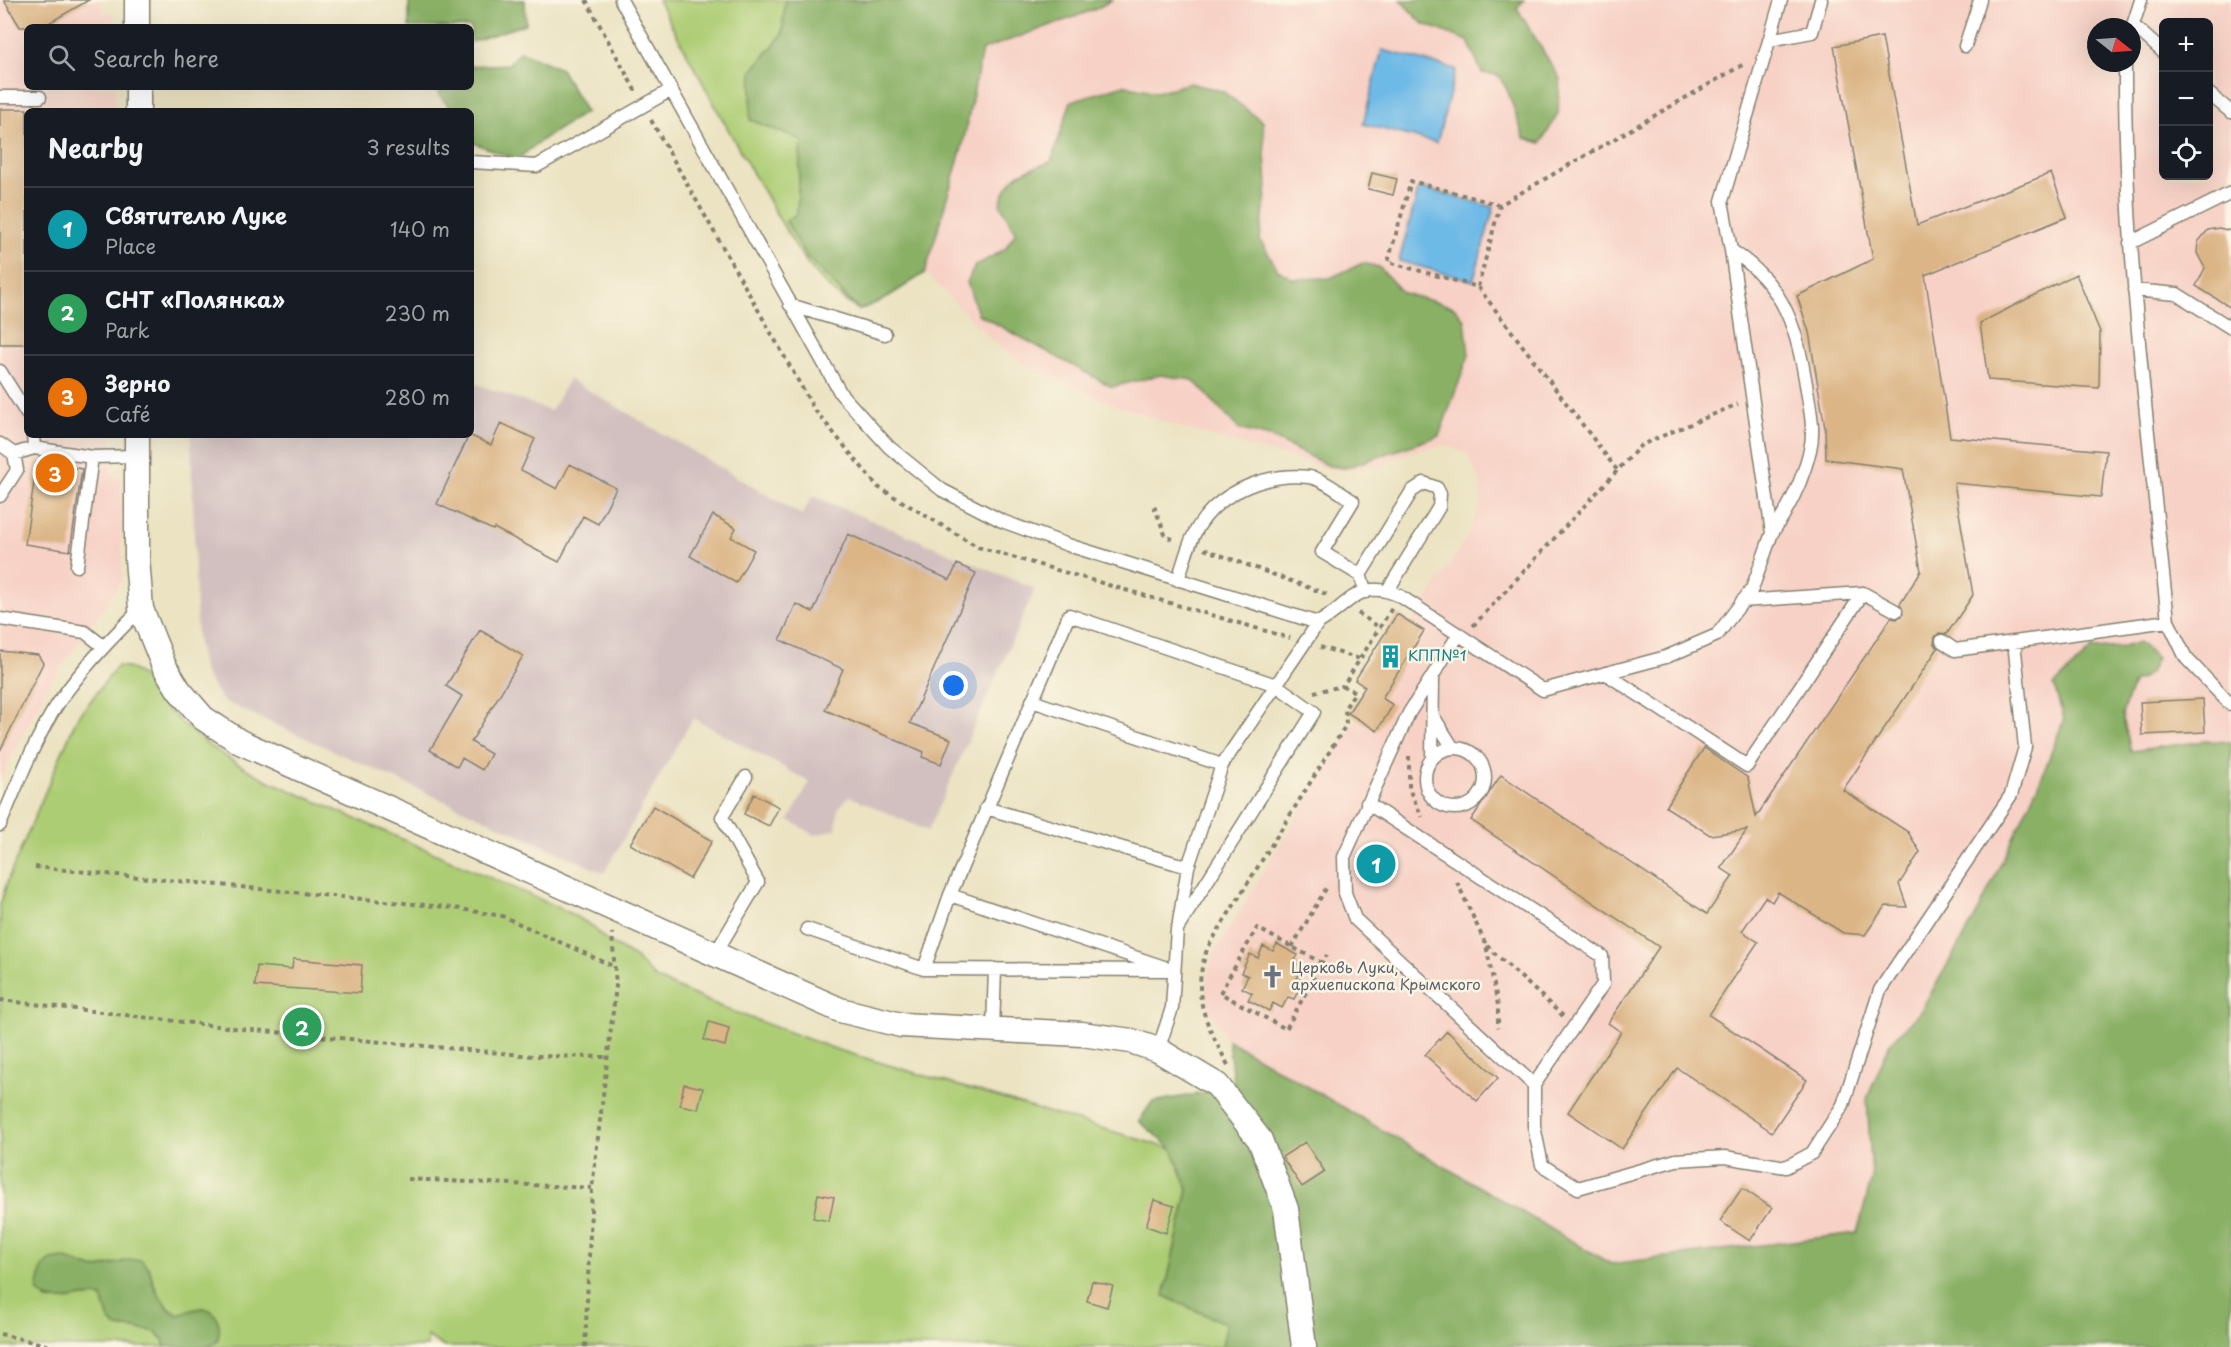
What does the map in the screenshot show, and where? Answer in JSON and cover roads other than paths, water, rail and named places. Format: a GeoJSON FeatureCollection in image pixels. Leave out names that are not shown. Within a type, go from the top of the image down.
{"type":"FeatureCollection","features":[{"type":"Feature","properties":{"kind":"street"},"geometry":{"type":"LineString","coordinates":[[137,0],[137,24]]}},
{"type":"Feature","properties":{"kind":"street"},"geometry":{"type":"LineString","coordinates":[[138,90],[138,108]]}},
{"type":"Feature","properties":{"kind":"street"},"geometry":{"type":"LineString","coordinates":[[137,445],[137,558],[141,609],[164,666],[179,690],[203,718],[240,742],[840,1010],[901,1025],[1082,1034],[1131,1041],[1158,1050],[1217,1085],[1260,1140],[1286,1209],[1304,1347]]}},
{"type":"Feature","properties":{"kind":"lane"},"geometry":{"type":"LineString","coordinates":[[621,0],[841,394],[888,447],[942,490],[1002,520],[1068,545],[1318,623]]}},
{"type":"Feature","properties":{"kind":"lane"},"geometry":{"type":"LineString","coordinates":[[1773,533],[1722,201],[1781,0]]}},
{"type":"Feature","properties":{"kind":"lane"},"geometry":{"type":"LineString","coordinates":[[1767,46],[1812,32],[1821,0]]}},
{"type":"Feature","properties":{"kind":"lane"},"geometry":{"type":"LineString","coordinates":[[1965,46],[1980,0]]}},
{"type":"Feature","properties":{"kind":"lane"},"geometry":{"type":"LineString","coordinates":[[2135,18],[2141,0]]}},
{"type":"Feature","properties":{"kind":"lane"},"geometry":{"type":"LineString","coordinates":[[2141,34],[2159,49]]}},
{"type":"Feature","properties":{"kind":"lane"},"geometry":{"type":"LineString","coordinates":[[2125,72],[2124,141],[2130,243],[2168,621],[2186,658],[2231,705]]}},
{"type":"Feature","properties":{"kind":"lane"},"geometry":{"type":"LineString","coordinates":[[474,162],[537,166],[671,90]]}},
{"type":"Feature","properties":{"kind":"lane"},"geometry":{"type":"LineString","coordinates":[[0,97],[40,97]]}},
{"type":"Feature","properties":{"kind":"lane"},"geometry":{"type":"LineString","coordinates":[[2213,97],[2231,112]]}},
{"type":"Feature","properties":{"kind":"lane"},"geometry":{"type":"LineString","coordinates":[[2130,243],[2231,194]]}},
{"type":"Feature","properties":{"kind":"lane"},"geometry":{"type":"LineString","coordinates":[[1158,1050],[1173,1008],[1173,970],[1177,929],[1188,867],[1222,765],[1318,623],[1331,616],[1343,602],[1366,592],[1388,590],[1543,690],[1666,657],[1717,635],[1752,589],[1773,533],[1791,506],[1802,476],[1811,448],[1812,421],[1799,344],[1791,320],[1775,292],[1754,265],[1731,250]]}},
{"type":"Feature","properties":{"kind":"lane"},"geometry":{"type":"LineString","coordinates":[[2134,290],[2177,294],[2231,328]]}},
{"type":"Feature","properties":{"kind":"lane"},"geometry":{"type":"LineString","coordinates":[[790,305],[885,334]]}},
{"type":"Feature","properties":{"kind":"lane"},"geometry":{"type":"LineString","coordinates":[[0,371],[24,409]]}},
{"type":"Feature","properties":{"kind":"lane"},"geometry":{"type":"LineString","coordinates":[[33,438],[34,448]]}},
{"type":"Feature","properties":{"kind":"lane"},"geometry":{"type":"LineString","coordinates":[[0,496],[17,470],[5,450],[34,448],[92,457],[137,445]]}},
{"type":"Feature","properties":{"kind":"lane"},"geometry":{"type":"LineString","coordinates":[[76,566],[92,457]]}},
{"type":"Feature","properties":{"kind":"lane"},"geometry":{"type":"LineString","coordinates":[[1178,580],[1199,524],[1216,505],[1232,494],[1280,477],[1311,477],[1353,501],[1322,552],[1360,575],[1366,592]]}},
{"type":"Feature","properties":{"kind":"lane"},"geometry":{"type":"LineString","coordinates":[[1360,575],[1412,491],[1424,483],[1431,484],[1440,494],[1439,507],[1388,590]]}},
{"type":"Feature","properties":{"kind":"lane"},"geometry":{"type":"LineString","coordinates":[[1742,601],[1863,593],[1896,611]]}},
{"type":"Feature","properties":{"kind":"lane"},"geometry":{"type":"LineString","coordinates":[[1605,673],[1747,766],[1863,593]]}},
{"type":"Feature","properties":{"kind":"lane"},"geometry":{"type":"LineString","coordinates":[[0,825],[17,783],[58,703],[103,646],[141,609]]}},
{"type":"Feature","properties":{"kind":"lane"},"geometry":{"type":"LineString","coordinates":[[924,969],[950,895],[1069,615],[1276,685],[1314,712],[1177,929]]}},
{"type":"Feature","properties":{"kind":"lane"},"geometry":{"type":"LineString","coordinates":[[0,619],[85,632],[103,646]]}},
{"type":"Feature","properties":{"kind":"lane"},"geometry":{"type":"LineString","coordinates":[[1942,641],[1955,650],[2168,621]]}},
{"type":"Feature","properties":{"kind":"lane"},"geometry":{"type":"LineString","coordinates":[[1461,635],[1409,713],[1367,803],[1344,856],[1345,893],[1355,919],[1534,1085]]}},
{"type":"Feature","properties":{"kind":"lane"},"geometry":{"type":"LineString","coordinates":[[1367,803],[1602,956],[1604,984],[1534,1085],[1534,1126],[1542,1165],[1578,1188],[1676,1160],[1725,1157],[1786,1167],[1812,1153],[1843,1106],[1880,990],[2011,795],[2025,747],[2014,642]]}},
{"type":"Feature","properties":{"kind":"lane"},"geometry":{"type":"LineString","coordinates":[[1432,758],[1433,676]]}},
{"type":"Feature","properties":{"kind":"lane"},"geometry":{"type":"LineString","coordinates":[[1032,701],[1222,765]]}},
{"type":"Feature","properties":{"kind":"lane"},"geometry":{"type":"LineString","coordinates":[[1433,716],[1453,748]]}},
{"type":"Feature","properties":{"kind":"lane"},"geometry":{"type":"LineString","coordinates":[[1453,748],[1465,749],[1482,764],[1485,776],[1484,787],[1478,797],[1469,805],[1457,808],[1446,807],[1436,801],[1428,791],[1425,780],[1426,768],[1432,758],[1442,751],[1453,748]]}},
{"type":"Feature","properties":{"kind":"lane"},"geometry":{"type":"LineString","coordinates":[[715,954],[758,882],[722,817],[746,777]]}},
{"type":"Feature","properties":{"kind":"lane"},"geometry":{"type":"LineString","coordinates":[[986,808],[1188,867]]}},
{"type":"Feature","properties":{"kind":"lane"},"geometry":{"type":"LineString","coordinates":[[950,895],[1173,970]]}},
{"type":"Feature","properties":{"kind":"lane"},"geometry":{"type":"LineString","coordinates":[[807,929],[924,969],[1173,970]]}},
{"type":"Feature","properties":{"kind":"lane"},"geometry":{"type":"LineString","coordinates":[[993,1030],[995,969]]}},
{"type":"Feature","properties":{"kind":"water"},"geometry":{"type":"Polygon","coordinates":[[[1382,50],[1456,69],[1437,143],[1363,124],[1382,50]]]}},
{"type":"Feature","properties":{"kind":"water"},"geometry":{"type":"Polygon","coordinates":[[[1419,187],[1494,207],[1473,281],[1399,261],[1419,187]]]}},
{"type":"Feature","properties":{"kind":"place","name":"Зерно"},"geometry":{"type":"Point","coordinates":[55,473]}},
{"type":"Feature","properties":{"kind":"place","name":"КПП№1"},"geometry":{"type":"Point","coordinates":[1390,656]}},
{"type":"Feature","properties":{"kind":"place","name":"Святителю Луке"},"geometry":{"type":"Point","coordinates":[1376,864]}},
{"type":"Feature","properties":{"kind":"place","name":"Церковь Луки, архиепископа Крымского"},"geometry":{"type":"Point","coordinates":[1273,977]}},
{"type":"Feature","properties":{"kind":"place","name":"СНТ «Полянка»"},"geometry":{"type":"Point","coordinates":[302,1027]}}]}
